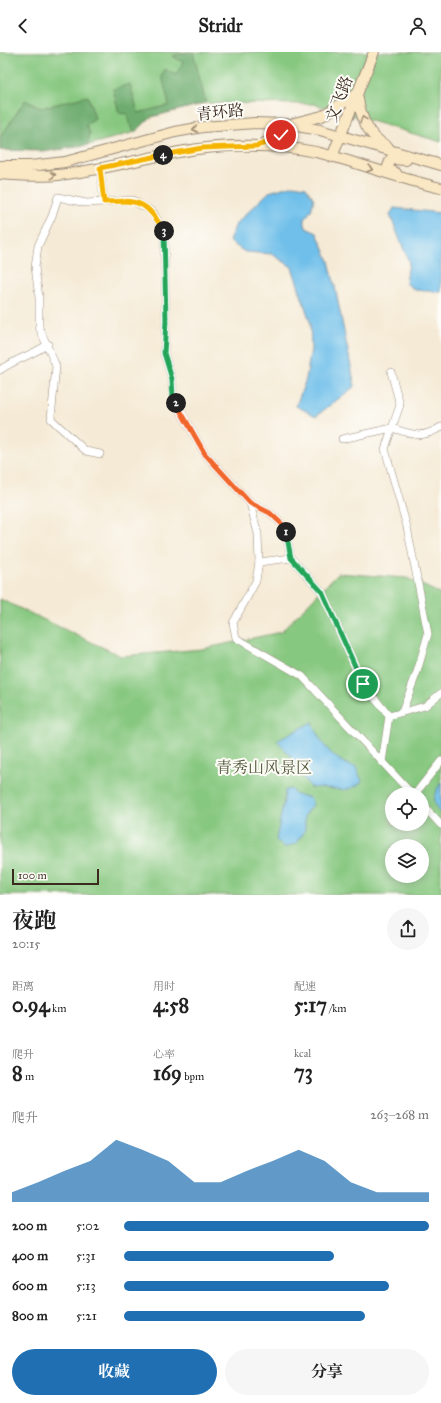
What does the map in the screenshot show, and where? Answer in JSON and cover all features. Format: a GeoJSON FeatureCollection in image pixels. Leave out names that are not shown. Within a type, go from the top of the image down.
{"type":"FeatureCollection","features":[{"type":"Feature","properties":{"kind":"main road","name":"文飞路"},"geometry":{"type":"LineString","coordinates":[[332,157],[374,52]]}},
{"type":"Feature","properties":{"kind":"main road"},"geometry":{"type":"LineString","coordinates":[[285,124],[311,120],[322,116],[357,94],[360,111],[368,131],[382,144],[400,154]]}},
{"type":"Feature","properties":{"kind":"main road"},"geometry":{"type":"LineString","coordinates":[[255,123],[277,127],[281,131],[281,135],[277,140],[256,146]]}},
{"type":"Feature","properties":{"kind":"main road","name":"青环路"},"geometry":{"type":"LineString","coordinates":[[2,165],[30,166],[65,162],[175,132],[203,127],[255,123],[285,124],[320,130],[422,161],[441,165]]}},
{"type":"Feature","properties":{"kind":"main road"},"geometry":{"type":"LineString","coordinates":[[0,174],[27,176],[67,174],[202,148],[256,146],[284,147],[332,157],[414,182],[441,188]]}},
{"type":"Feature","properties":{"kind":"main road"},"geometry":{"type":"LineString","coordinates":[[414,182],[386,168],[391,159],[422,161]]}},
{"type":"Feature","properties":{"kind":"street"},"geometry":{"type":"LineString","coordinates":[[100,168],[104,202]]}},
{"type":"Feature","properties":{"kind":"street"},"geometry":{"type":"LineString","coordinates":[[0,179],[27,176]]}},
{"type":"Feature","properties":{"kind":"street"},"geometry":{"type":"LineString","coordinates":[[100,454],[86,451],[51,419],[56,366],[48,344],[39,327],[39,298],[35,267],[38,246],[52,216],[58,197],[86,203],[132,200],[153,212],[164,232],[166,321],[164,353],[172,379],[173,398],[205,454],[250,503],[270,513],[285,527],[291,558],[322,592],[363,684],[389,716],[382,762]]}},
{"type":"Feature","properties":{"kind":"street"},"geometry":{"type":"LineString","coordinates":[[0,370],[12,362],[36,352],[48,344]]}},
{"type":"Feature","properties":{"kind":"street"},"geometry":{"type":"LineString","coordinates":[[391,372],[400,405],[385,448],[407,527],[428,634],[417,672],[402,712]]}},
{"type":"Feature","properties":{"kind":"street"},"geometry":{"type":"LineString","coordinates":[[342,439],[392,428],[413,435],[428,435],[441,427]]}},
{"type":"Feature","properties":{"kind":"street"},"geometry":{"type":"LineString","coordinates":[[250,503],[258,534],[259,562],[256,581],[233,623],[236,638],[302,676],[406,787]]}},
{"type":"Feature","properties":{"kind":"street"},"geometry":{"type":"LineString","coordinates":[[259,562],[291,558]]}},
{"type":"Feature","properties":{"kind":"street"},"geometry":{"type":"LineString","coordinates":[[389,716],[425,706],[441,693]]}},
{"type":"Feature","properties":{"kind":"street"},"geometry":{"type":"LineString","coordinates":[[419,787],[441,761]]}},
{"type":"Feature","properties":{"kind":"street"},"geometry":{"type":"LineString","coordinates":[[429,812],[441,825]]}},
{"type":"Feature","properties":{"kind":"green space"},"geometry":{"type":"Polygon","coordinates":[[[0,52],[441,52],[441,142],[314,104],[206,103],[151,117],[135,132],[88,145],[49,151],[0,150],[0,52]]]}},
{"type":"Feature","properties":{"kind":"green space"},"geometry":{"type":"Polygon","coordinates":[[[193,52],[206,103],[151,117],[135,132],[129,123],[127,114],[119,113],[113,89],[130,84],[138,113],[169,105],[162,76],[165,69],[176,75],[183,62],[172,56],[193,52]]]}},
{"type":"Feature","properties":{"kind":"green space"},"geometry":{"type":"Polygon","coordinates":[[[88,96],[95,119],[86,125],[90,133],[88,145],[49,151],[0,150],[0,138],[25,100],[41,108],[88,96]]]}},
{"type":"Feature","properties":{"kind":"green space","name":"青秀山风景区"},"geometry":{"type":"Polygon","coordinates":[[[338,573],[407,578],[441,594],[441,895],[0,895],[0,599],[121,656],[202,649],[281,632],[338,573]]]}},
{"type":"Feature","properties":{"kind":"water"},"geometry":{"type":"Polygon","coordinates":[[[293,185],[306,187],[314,199],[311,211],[304,219],[306,228],[317,233],[329,261],[355,386],[316,416],[296,406],[306,379],[311,349],[310,322],[292,267],[272,254],[245,252],[229,241],[236,224],[269,192],[293,185]]]}},
{"type":"Feature","properties":{"kind":"water"},"geometry":{"type":"Polygon","coordinates":[[[394,208],[441,213],[441,292],[415,290],[406,283],[409,262],[390,215],[394,208]]]}},
{"type":"Feature","properties":{"kind":"water"},"geometry":{"type":"Polygon","coordinates":[[[312,722],[318,736],[328,750],[341,761],[356,767],[362,781],[356,786],[345,789],[318,787],[311,788],[299,773],[293,759],[277,741],[312,722]]]}},
{"type":"Feature","properties":{"kind":"water"},"geometry":{"type":"Polygon","coordinates":[[[441,782],[441,814],[435,805],[434,798],[441,782]]]}},
{"type":"Feature","properties":{"kind":"water"},"geometry":{"type":"Polygon","coordinates":[[[291,789],[296,795],[310,797],[313,805],[305,815],[305,831],[297,843],[285,848],[276,840],[285,790],[291,789]]]}},
{"type":"Feature","properties":{"kind":"route"},"geometry":{"type":"LineString","coordinates":[[281,135],[277,140],[256,146],[202,148],[174,152],[100,168],[104,202],[132,200],[153,212],[164,232],[166,265],[166,321],[164,353],[172,379],[173,398],[205,454],[250,503],[270,513],[285,527],[291,558],[322,592],[335,618],[363,684]]}}]}
